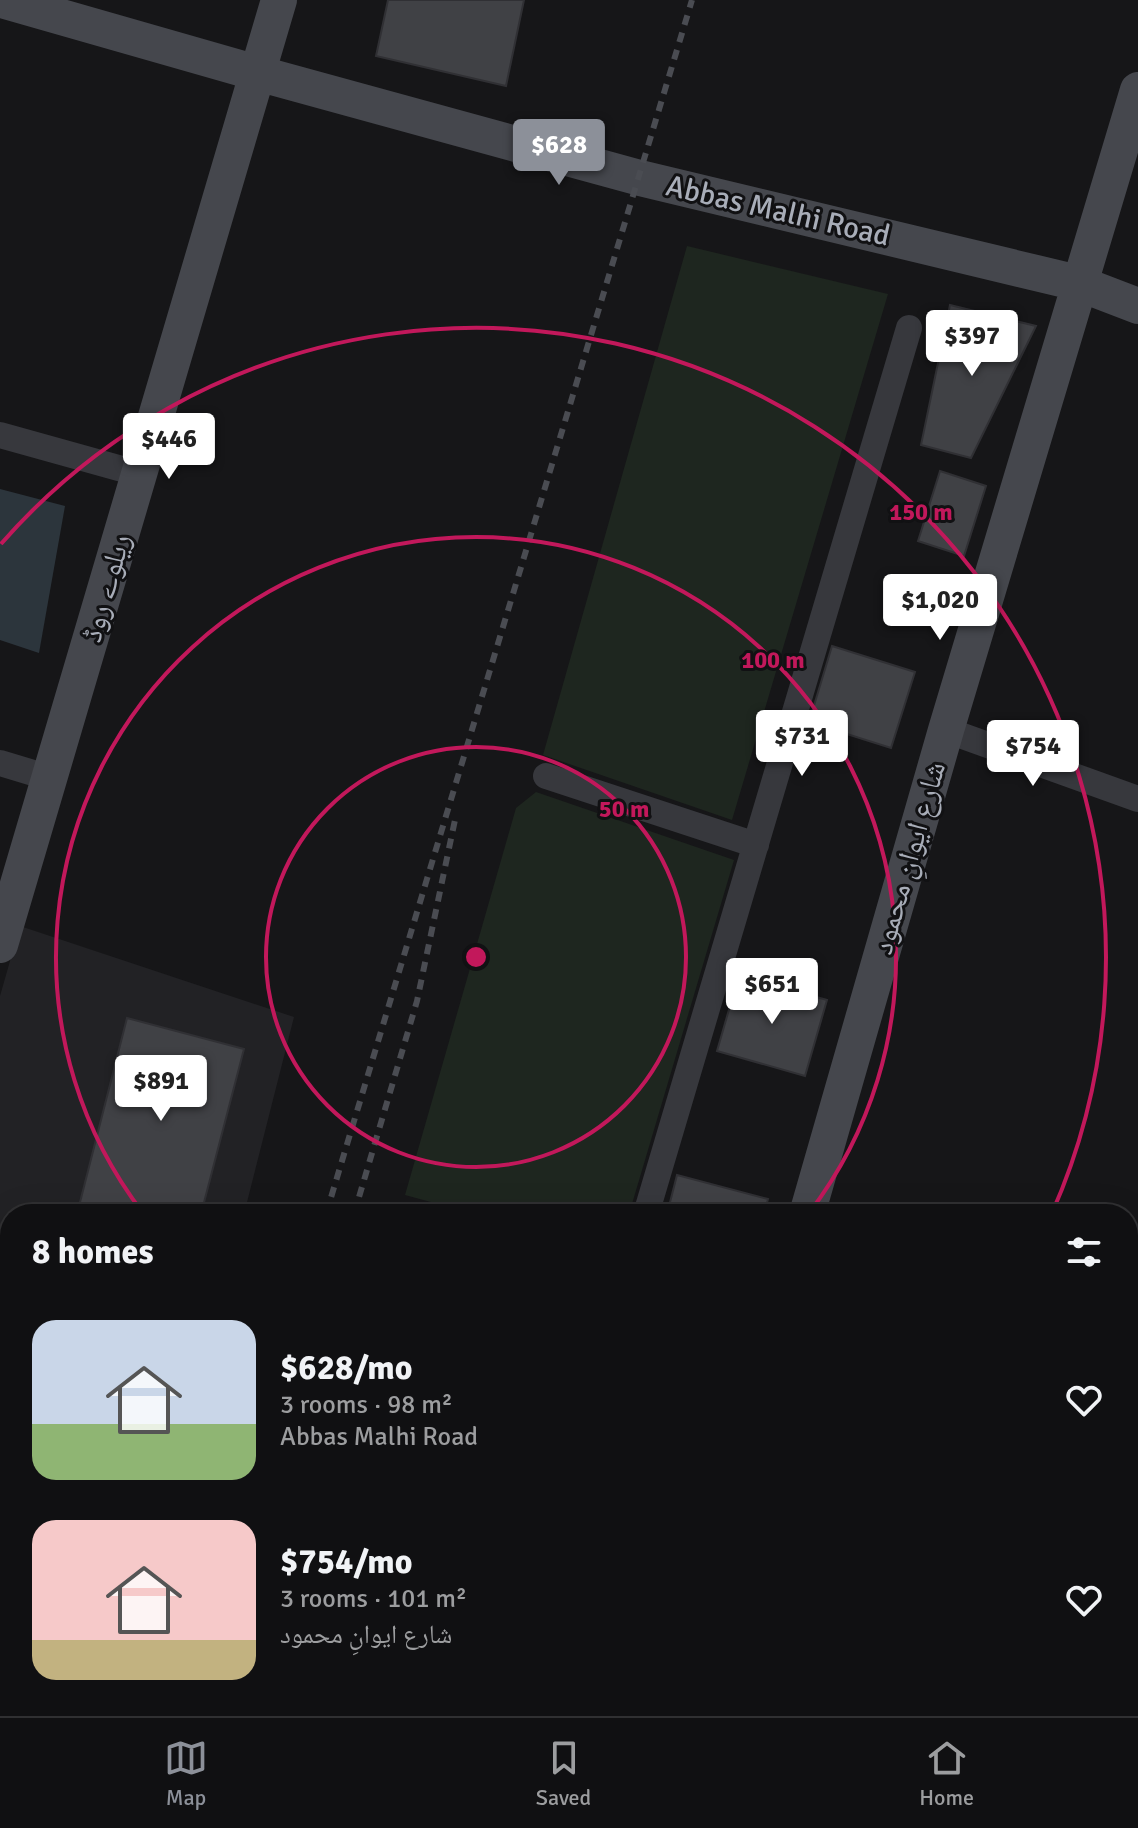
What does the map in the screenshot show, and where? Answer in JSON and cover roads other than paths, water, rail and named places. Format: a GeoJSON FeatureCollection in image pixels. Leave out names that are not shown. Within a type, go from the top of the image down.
{"type":"FeatureCollection","features":[{"type":"Feature","properties":{"kind":"street","name":"Abbas Malhi Road"},"geometry":{"type":"LineString","coordinates":[[2,0],[640,178],[1078,283],[1138,306]]}},
{"type":"Feature","properties":{"kind":"street","name":"ریلوے روڈ"},"geometry":{"type":"LineString","coordinates":[[0,945],[279,0]]}},
{"type":"Feature","properties":{"kind":"street","name":"شارع ایوانِ محمود"},"geometry":{"type":"LineString","coordinates":[[810,1204],[946,730],[1138,90]]}},
{"type":"Feature","properties":{"kind":"street"},"geometry":{"type":"LineString","coordinates":[[649,1204],[909,328]]}},
{"type":"Feature","properties":{"kind":"street"},"geometry":{"type":"LineString","coordinates":[[0,435],[140,474]]}},
{"type":"Feature","properties":{"kind":"street"},"geometry":{"type":"LineString","coordinates":[[946,730],[1138,799]]}},
{"type":"Feature","properties":{"kind":"street"},"geometry":{"type":"LineString","coordinates":[[0,763],[50,778]]}},
{"type":"Feature","properties":{"kind":"street"},"geometry":{"type":"LineString","coordinates":[[546,776],[756,845]]}},
{"type":"Feature","properties":{"kind":"railway"},"geometry":{"type":"LineString","coordinates":[[329,1204],[692,0]]}},
{"type":"Feature","properties":{"kind":"railway"},"geometry":{"type":"LineString","coordinates":[[357,1204],[417,1001],[456,815]]}}]}
